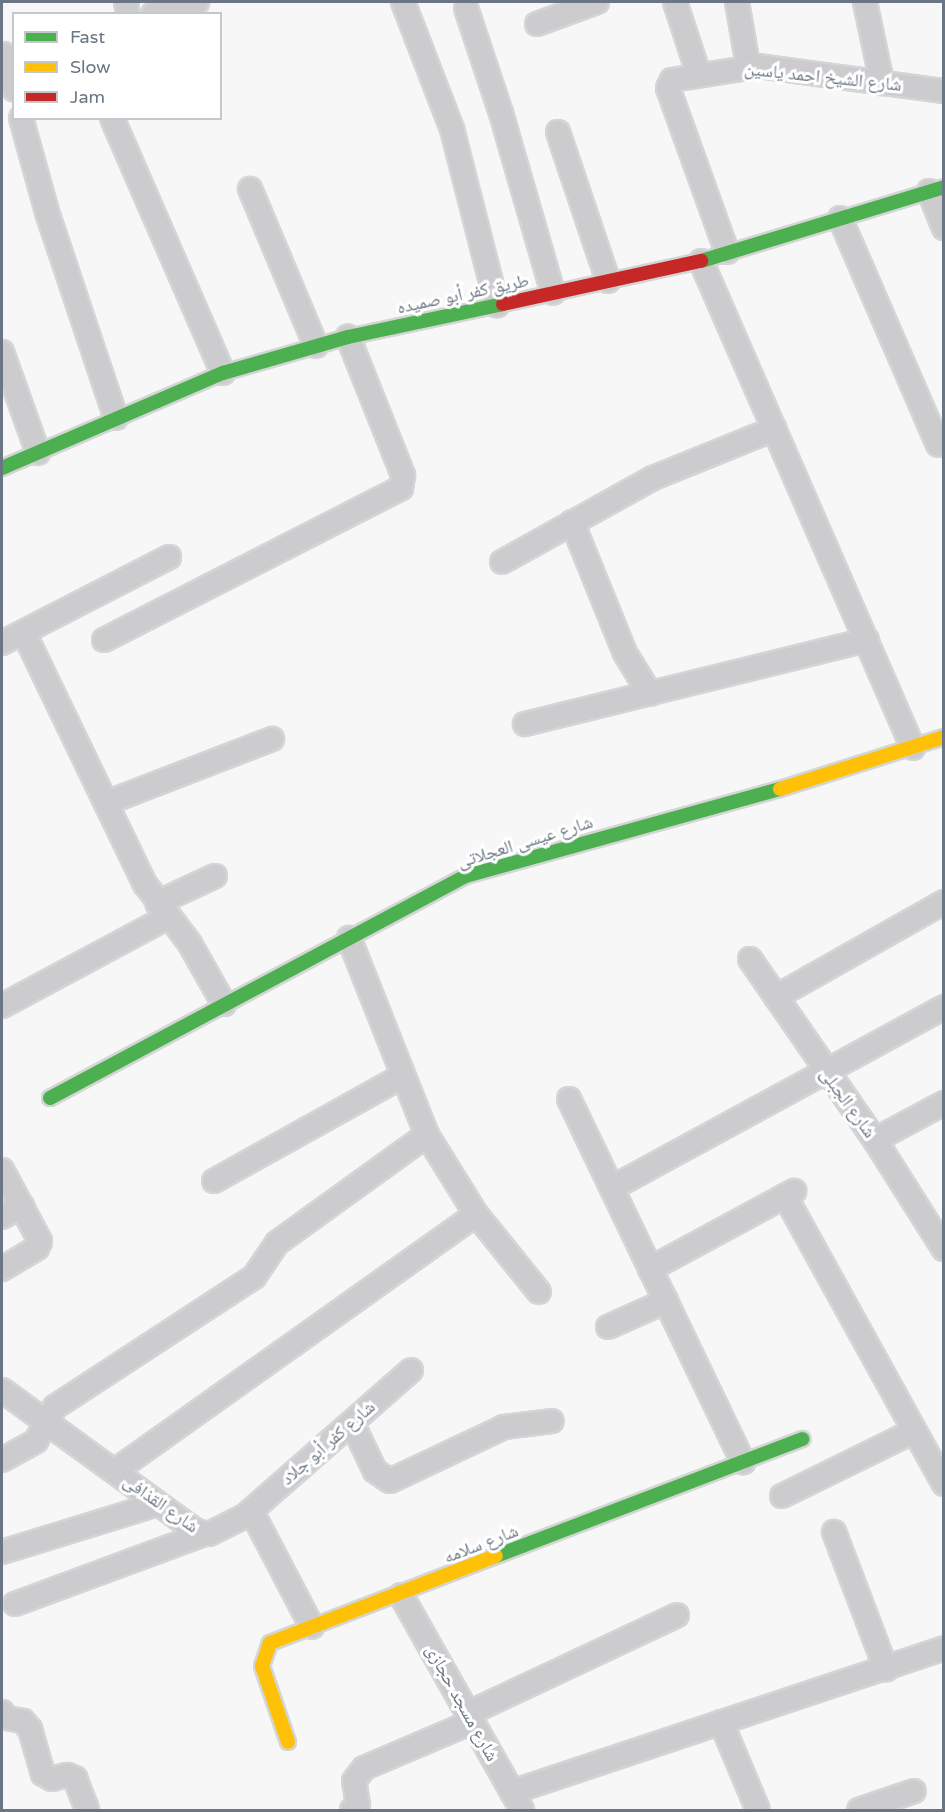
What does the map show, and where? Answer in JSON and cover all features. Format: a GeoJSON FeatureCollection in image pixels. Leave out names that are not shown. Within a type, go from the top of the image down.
{"type":"FeatureCollection","features":[{"type":"Feature","properties":{"kind":"street"},"geometry":{"type":"LineString","coordinates":[[160,12],[197,2]]}},
{"type":"Feature","properties":{"kind":"street"},"geometry":{"type":"LineString","coordinates":[[403,2],[452,129],[497,305]]}},
{"type":"Feature","properties":{"kind":"street"},"geometry":{"type":"LineString","coordinates":[[537,24],[597,2]]}},
{"type":"Feature","properties":{"kind":"street"},"geometry":{"type":"LineString","coordinates":[[675,2],[699,75]]}},
{"type":"Feature","properties":{"kind":"street"},"geometry":{"type":"LineString","coordinates":[[736,2],[748,66]]}},
{"type":"Feature","properties":{"kind":"street"},"geometry":{"type":"LineString","coordinates":[[865,2],[882,83]]}},
{"type":"Feature","properties":{"kind":"street"},"geometry":{"type":"LineString","coordinates":[[466,8],[501,113],[553,293]]}},
{"type":"Feature","properties":{"kind":"street"},"geometry":{"type":"LineString","coordinates":[[6,53],[12,81]]}},
{"type":"Feature","properties":{"kind":"street","name":"شارع الشيخ احمد ياسين"},"geometry":{"type":"LineString","coordinates":[[727,252],[669,88],[672,80],[748,66],[944,92]]}},
{"type":"Feature","properties":{"kind":"street"},"geometry":{"type":"LineString","coordinates":[[22,120],[47,212],[116,418]]}},
{"type":"Feature","properties":{"kind":"street"},"geometry":{"type":"LineString","coordinates":[[113,120],[223,373]]}},
{"type":"Feature","properties":{"kind":"street"},"geometry":{"type":"LineString","coordinates":[[558,132],[608,280]]}},
{"type":"Feature","properties":{"kind":"street"},"geometry":{"type":"LineString","coordinates":[[250,189],[316,346]]}},
{"type":"Feature","properties":{"kind":"street"},"geometry":{"type":"LineString","coordinates":[[936,189],[944,228]]}},
{"type":"Feature","properties":{"kind":"street","name":"طريق كفر أبو صميده"},"geometry":{"type":"LineString","coordinates":[[2,468],[223,373],[348,337],[701,261],[936,189]]}},
{"type":"Feature","properties":{"kind":"street"},"geometry":{"type":"LineString","coordinates":[[840,218],[938,446]]}},
{"type":"Feature","properties":{"kind":"street"},"geometry":{"type":"LineString","coordinates":[[701,261],[913,748]]}},
{"type":"Feature","properties":{"kind":"street"},"geometry":{"type":"LineString","coordinates":[[104,640],[401,489],[403,475],[348,337]]}},
{"type":"Feature","properties":{"kind":"street"},"geometry":{"type":"LineString","coordinates":[[2,351],[38,453]]}},
{"type":"Feature","properties":{"kind":"street"},"geometry":{"type":"LineString","coordinates":[[502,561],[652,478],[774,429]]}},
{"type":"Feature","properties":{"kind":"street"},"geometry":{"type":"LineString","coordinates":[[572,522],[625,653],[650,694]]}},
{"type":"Feature","properties":{"kind":"street"},"geometry":{"type":"LineString","coordinates":[[2,643],[170,557]]}},
{"type":"Feature","properties":{"kind":"street"},"geometry":{"type":"LineString","coordinates":[[24,633],[106,803],[162,910],[190,944],[224,1004]]}},
{"type":"Feature","properties":{"kind":"street"},"geometry":{"type":"LineString","coordinates":[[525,724],[867,640]]}},
{"type":"Feature","properties":{"kind":"street","name":"شارع عيسى العجلاتى"},"geometry":{"type":"LineString","coordinates":[[50,1098],[466,876],[536,854],[789,787],[944,737]]}},
{"type":"Feature","properties":{"kind":"street"},"geometry":{"type":"LineString","coordinates":[[106,803],[272,740]]}},
{"type":"Feature","properties":{"kind":"street"},"geometry":{"type":"LineString","coordinates":[[2,1005],[215,876]]}},
{"type":"Feature","properties":{"kind":"street"},"geometry":{"type":"LineString","coordinates":[[776,997],[944,902]]}},
{"type":"Feature","properties":{"kind":"street"},"geometry":{"type":"LineString","coordinates":[[349,938],[427,1135],[476,1214],[539,1292]]}},
{"type":"Feature","properties":{"kind":"street","name":"شارع الجبلى"},"geometry":{"type":"LineString","coordinates":[[750,959],[825,1072],[875,1140],[944,1249]]}},
{"type":"Feature","properties":{"kind":"street"},"geometry":{"type":"LineString","coordinates":[[612,1188],[944,1007]]}},
{"type":"Feature","properties":{"kind":"street"},"geometry":{"type":"LineString","coordinates":[[214,1180],[403,1076]]}},
{"type":"Feature","properties":{"kind":"street"},"geometry":{"type":"LineString","coordinates":[[569,1099],[743,1462]]}},
{"type":"Feature","properties":{"kind":"street"},"geometry":{"type":"LineString","coordinates":[[875,1140],[944,1103]]}},
{"type":"Feature","properties":{"kind":"street"},"geometry":{"type":"LineString","coordinates":[[2,1460],[36,1441],[46,1419],[55,1407],[254,1277],[277,1243],[427,1135]]}},
{"type":"Feature","properties":{"kind":"street"},"geometry":{"type":"LineString","coordinates":[[2,1170],[40,1240],[37,1248],[2,1269]]}},
{"type":"Feature","properties":{"kind":"street"},"geometry":{"type":"LineString","coordinates":[[650,1269],[790,1193],[944,1484]]}},
{"type":"Feature","properties":{"kind":"street"},"geometry":{"type":"LineString","coordinates":[[2,1217],[22,1206]]}},
{"type":"Feature","properties":{"kind":"street"},"geometry":{"type":"LineString","coordinates":[[115,1471],[476,1214]]}},
{"type":"Feature","properties":{"kind":"street"},"geometry":{"type":"LineString","coordinates":[[608,1327],[666,1300]]}},
{"type":"Feature","properties":{"kind":"street","name":"شارع كفر أبو جلاد"},"geometry":{"type":"LineString","coordinates":[[245,1516],[411,1370]]}},
{"type":"Feature","properties":{"kind":"street","name":"شارع القذافى"},"geometry":{"type":"LineString","coordinates":[[2,1390],[46,1419],[158,1504],[204,1534],[245,1516]]}},
{"type":"Feature","properties":{"kind":"street"},"geometry":{"type":"LineString","coordinates":[[352,1423],[375,1471],[390,1481],[504,1427],[552,1421]]}},
{"type":"Feature","properties":{"kind":"street"},"geometry":{"type":"LineString","coordinates":[[782,1496],[914,1431]]}},
{"type":"Feature","properties":{"kind":"street","name":"شارع سلامه"},"geometry":{"type":"LineString","coordinates":[[288,1742],[263,1660],[270,1643],[802,1439]]}},
{"type":"Feature","properties":{"kind":"street"},"geometry":{"type":"LineString","coordinates":[[2,1552],[158,1504]]}},
{"type":"Feature","properties":{"kind":"street"},"geometry":{"type":"LineString","coordinates":[[245,1516],[256,1519],[312,1627]]}},
{"type":"Feature","properties":{"kind":"street"},"geometry":{"type":"LineString","coordinates":[[834,1532],[886,1669]]}},
{"type":"Feature","properties":{"kind":"street"},"geometry":{"type":"LineString","coordinates":[[15,1604],[204,1534]]}},
{"type":"Feature","properties":{"kind":"street","name":"شارع مسجد حجازى"},"geometry":{"type":"LineString","coordinates":[[401,1594],[517,1801]]}},
{"type":"Feature","properties":{"kind":"street"},"geometry":{"type":"LineString","coordinates":[[352,1810],[358,1805],[354,1781],[364,1768],[677,1615]]}},
{"type":"Feature","properties":{"kind":"street"},"geometry":{"type":"LineString","coordinates":[[517,1801],[721,1722],[944,1648]]}},
{"type":"Feature","properties":{"kind":"street"},"geometry":{"type":"LineString","coordinates":[[2,1712],[6,1718],[18,1719],[30,1728],[43,1774],[52,1779],[67,1775],[75,1778],[87,1810]]}},
{"type":"Feature","properties":{"kind":"street"},"geometry":{"type":"LineString","coordinates":[[721,1722],[758,1810]]}},
{"type":"Feature","properties":{"kind":"street"},"geometry":{"type":"LineString","coordinates":[[859,1810],[914,1791]]}},
{"type":"Feature","properties":{"kind":"traffic: fast"},"geometry":{"type":"LineString","coordinates":[[701,261],[944,187]]}},
{"type":"Feature","properties":{"kind":"traffic: fast"},"geometry":{"type":"LineString","coordinates":[[2,468],[223,373],[348,337],[503,304]]}},
{"type":"Feature","properties":{"kind":"traffic: fast"},"geometry":{"type":"LineString","coordinates":[[50,1098],[466,876],[780,789]]}},
{"type":"Feature","properties":{"kind":"traffic: fast"},"geometry":{"type":"LineString","coordinates":[[496,1556],[802,1439]]}},
{"type":"Feature","properties":{"kind":"traffic: slow"},"geometry":{"type":"LineString","coordinates":[[780,789],[944,737]]}},
{"type":"Feature","properties":{"kind":"traffic: slow"},"geometry":{"type":"LineString","coordinates":[[288,1742],[262,1666],[270,1643],[496,1556]]}},
{"type":"Feature","properties":{"kind":"traffic: jam"},"geometry":{"type":"LineString","coordinates":[[503,304],[701,261]]}}]}
